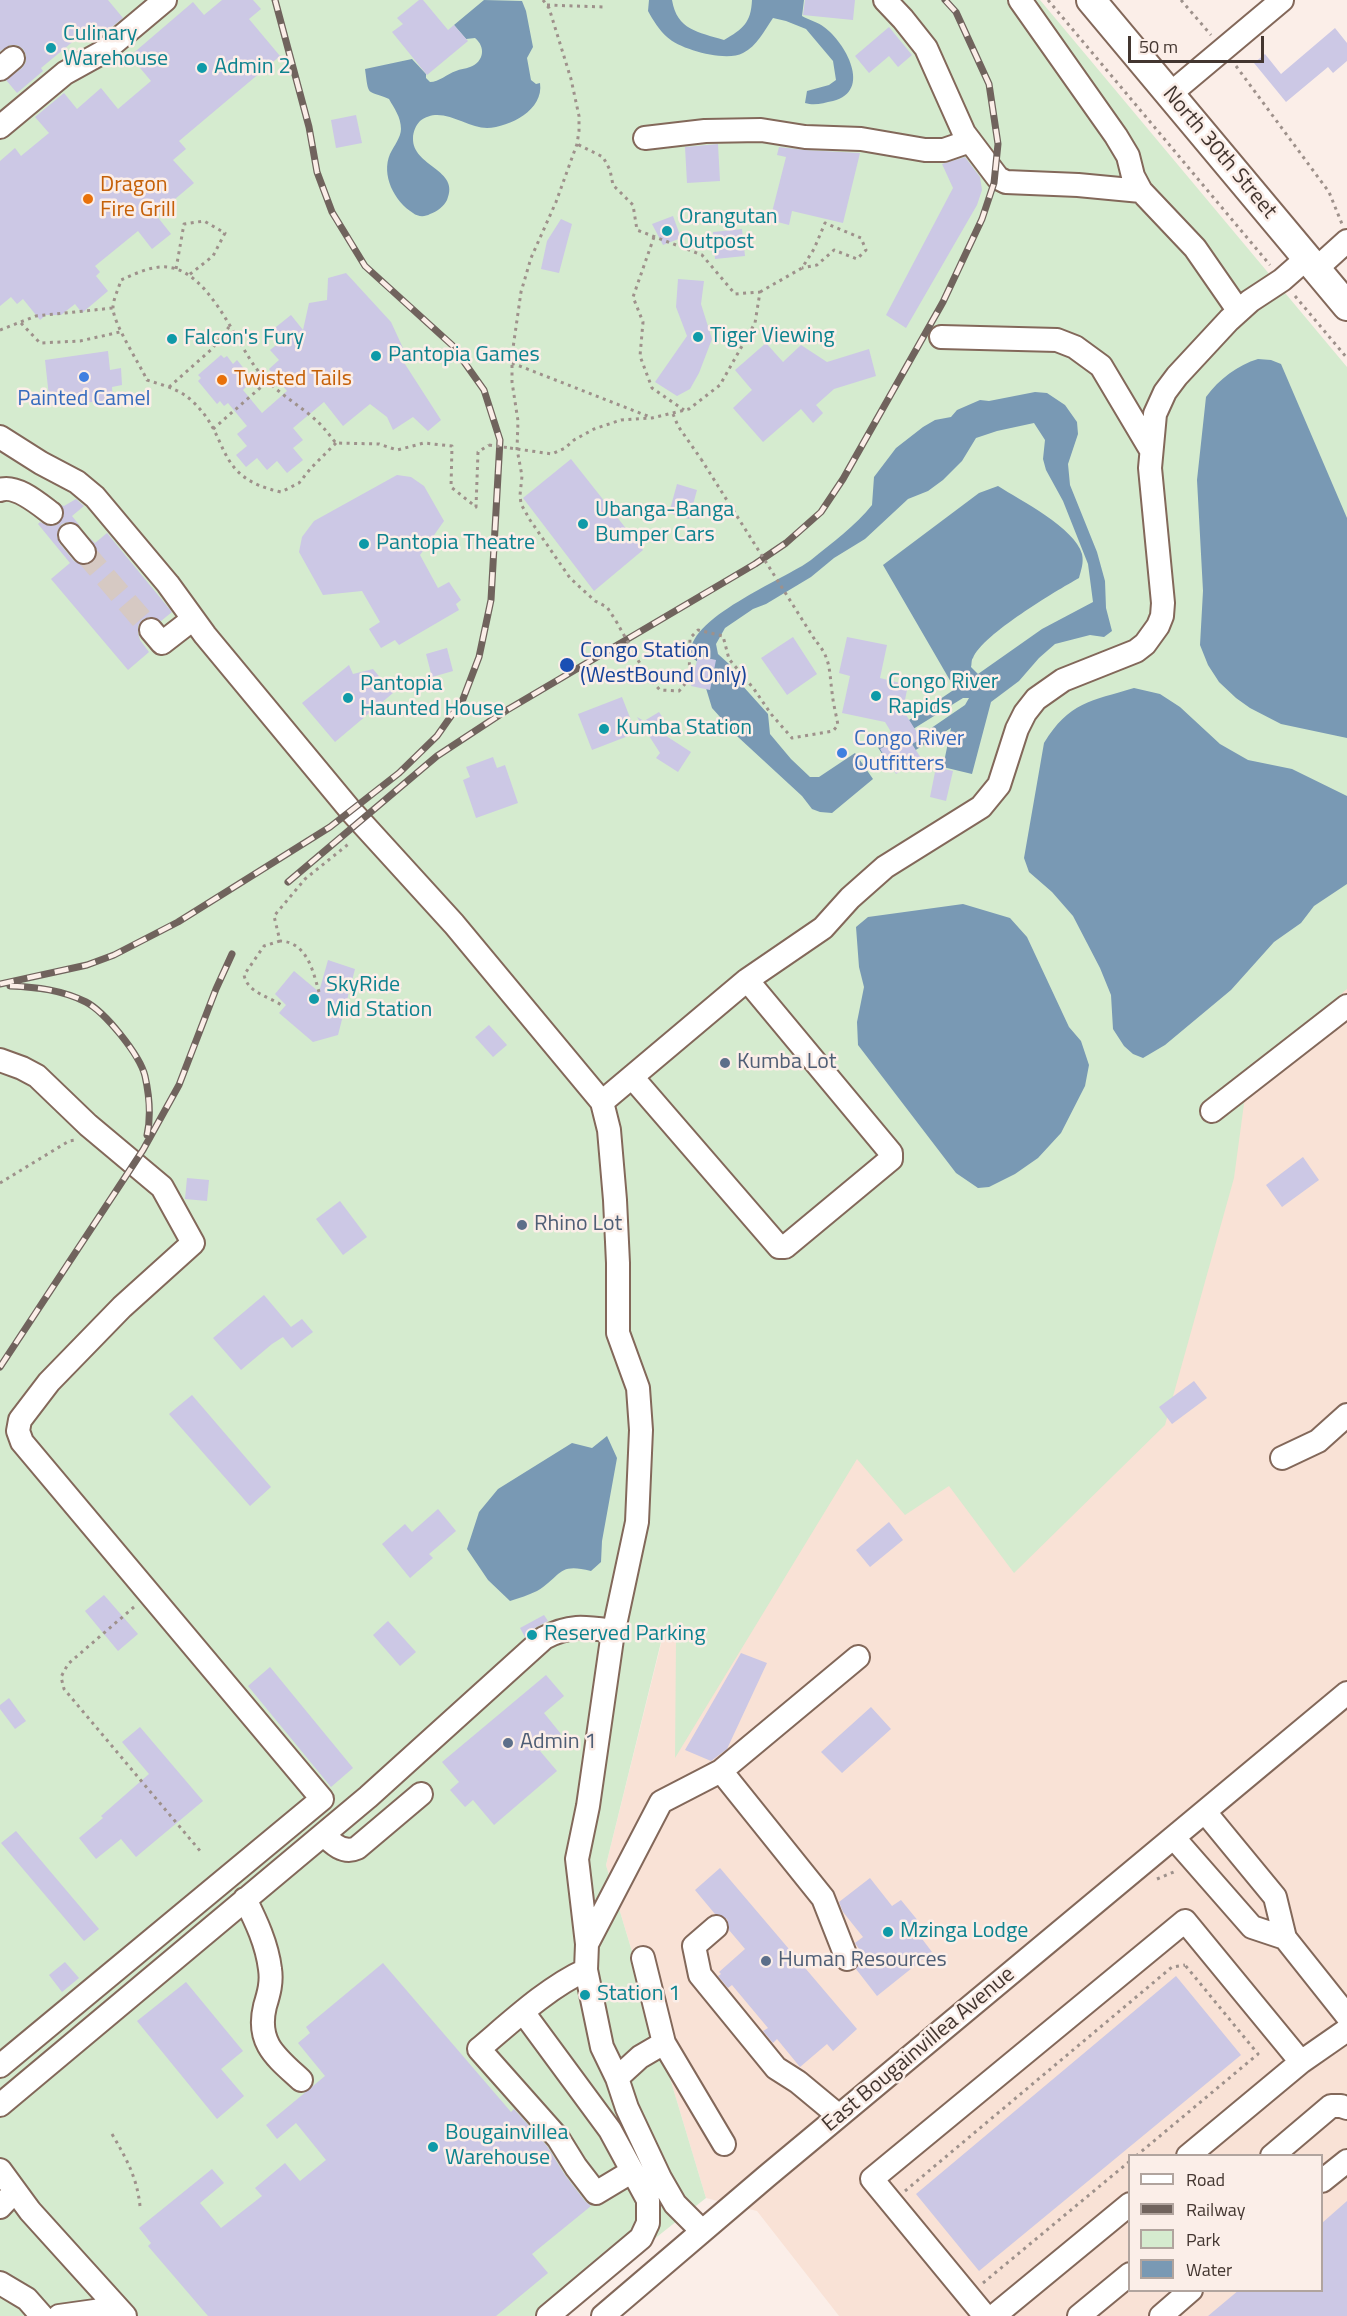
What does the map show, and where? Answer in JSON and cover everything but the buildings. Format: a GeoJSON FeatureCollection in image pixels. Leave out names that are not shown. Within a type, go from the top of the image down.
{"type":"FeatureCollection","features":[{"type":"Feature","properties":{"kind":"main road","name":"North 30th Street"},"geometry":{"type":"LineString","coordinates":[[1091,0],[1347,306]]}},
{"type":"Feature","properties":{"kind":"street"},"geometry":{"type":"LineString","coordinates":[[0,127],[65,73],[103,52],[165,0]]}},
{"type":"Feature","properties":{"kind":"street"},"geometry":{"type":"LineString","coordinates":[[885,0],[926,48],[964,133],[998,178],[1006,182],[1078,184],[1141,191]]}},
{"type":"Feature","properties":{"kind":"street"},"geometry":{"type":"LineString","coordinates":[[1020,0],[1116,136],[1128,156],[1133,176],[1141,191],[1194,248],[1238,310]]}},
{"type":"Feature","properties":{"kind":"street"},"geometry":{"type":"LineString","coordinates":[[1170,94],[1282,0]]}},
{"type":"Feature","properties":{"kind":"street"},"geometry":{"type":"LineString","coordinates":[[645,138],[705,131],[761,130],[805,137],[861,139],[925,150],[944,150],[970,141]]}},
{"type":"Feature","properties":{"kind":"street"},"geometry":{"type":"LineString","coordinates":[[602,1102],[747,980],[823,928],[850,898],[885,867],[981,807],[999,785],[1017,729],[1025,713],[1036,699],[1062,680],[1136,651],[1153,635],[1162,616],[1163,603],[1150,450],[1155,414],[1165,392],[1238,310],[1282,280],[1312,264],[1345,234]]}},
{"type":"Feature","properties":{"kind":"street"},"geometry":{"type":"LineString","coordinates":[[941,336],[1057,340],[1075,347],[1090,357],[1110,380],[1150,450]]}},
{"type":"Feature","properties":{"kind":"street"},"geometry":{"type":"LineString","coordinates":[[0,437],[88,490],[168,584],[193,619],[366,828],[454,924],[602,1102],[609,1130],[615,1200],[618,1333],[638,1388],[640,1430],[637,1522],[614,1631],[588,1806],[577,1859],[587,1944],[586,1970],[602,2046],[617,2078],[627,2108],[675,2204],[702,2231]]}},
{"type":"Feature","properties":{"kind":"street"},"geometry":{"type":"LineString","coordinates":[[0,490],[5,488],[25,495],[51,513]]}},
{"type":"Feature","properties":{"kind":"street"},"geometry":{"type":"LineString","coordinates":[[151,630],[162,643],[193,619]]}},
{"type":"Feature","properties":{"kind":"street"},"geometry":{"type":"LineString","coordinates":[[632,1077],[778,1246],[785,1247],[891,1160],[891,1152],[747,980]]}},
{"type":"Feature","properties":{"kind":"street"},"geometry":{"type":"LineString","coordinates":[[1212,1111],[1347,1006]]}},
{"type":"Feature","properties":{"kind":"street"},"geometry":{"type":"LineString","coordinates":[[0,1060],[37,1076],[107,1141],[162,1187],[194,1244],[122,1307],[49,1382],[20,1420],[18,1431],[22,1442],[322,1799],[0,2066]]}},
{"type":"Feature","properties":{"kind":"street"},"geometry":{"type":"LineString","coordinates":[[1282,1458],[1317,1441],[1347,1415]]}},
{"type":"Feature","properties":{"kind":"street"},"geometry":{"type":"LineString","coordinates":[[0,2105],[451,1724],[544,1638],[561,1629],[575,1627],[614,1631]]}},
{"type":"Feature","properties":{"kind":"street"},"geometry":{"type":"LineString","coordinates":[[587,1944],[661,1802],[721,1772],[858,1657]]}},
{"type":"Feature","properties":{"kind":"street","name":"East Bougainvillea Avenue"},"geometry":{"type":"LineString","coordinates":[[603,2316],[839,2116],[1347,1693]]}},
{"type":"Feature","properties":{"kind":"street"},"geometry":{"type":"LineString","coordinates":[[721,1772],[823,1898],[847,1959]]}},
{"type":"Feature","properties":{"kind":"street"},"geometry":{"type":"LineString","coordinates":[[324,1833],[345,1850],[357,1848],[421,1794]]}},
{"type":"Feature","properties":{"kind":"street"},"geometry":{"type":"LineString","coordinates":[[1205,1812],[1275,1897],[1285,1938],[1347,2016]]}},
{"type":"Feature","properties":{"kind":"street"},"geometry":{"type":"LineString","coordinates":[[1174,1838],[1252,1927],[1285,1938]]}},
{"type":"Feature","properties":{"kind":"street"},"geometry":{"type":"LineString","coordinates":[[245,1899],[259,1928],[271,1970],[270,1990],[262,2024],[264,2039],[275,2056],[300,2080]]}},
{"type":"Feature","properties":{"kind":"street"},"geometry":{"type":"LineString","coordinates":[[985,2316],[873,2179],[1185,1921],[1301,2062]]}},
{"type":"Feature","properties":{"kind":"street"},"geometry":{"type":"LineString","coordinates":[[716,1927],[694,1946],[700,1975],[776,2068],[798,2082],[839,2116]]}},
{"type":"Feature","properties":{"kind":"street"},"geometry":{"type":"LineString","coordinates":[[643,1958],[664,2043],[724,2144]]}},
{"type":"Feature","properties":{"kind":"street"},"geometry":{"type":"LineString","coordinates":[[586,1970],[575,1975],[523,2012],[479,2049],[558,2138],[596,2193],[631,2172]]}},
{"type":"Feature","properties":{"kind":"street"},"geometry":{"type":"LineString","coordinates":[[523,2012],[610,2130],[648,2200],[648,2223],[640,2238],[548,2316]]}},
{"type":"Feature","properties":{"kind":"street"},"geometry":{"type":"LineString","coordinates":[[1190,2154],[1301,2062],[1347,2030]]}},
{"type":"Feature","properties":{"kind":"street"},"geometry":{"type":"LineString","coordinates":[[617,2078],[640,2057],[664,2043]]}},
{"type":"Feature","properties":{"kind":"street"},"geometry":{"type":"LineString","coordinates":[[1274,2154],[1331,2106],[1347,2108]]}},
{"type":"Feature","properties":{"kind":"street"},"geometry":{"type":"LineString","coordinates":[[1323,2180],[1347,2161]]}},
{"type":"Feature","properties":{"kind":"street"},"geometry":{"type":"LineString","coordinates":[[0,2170],[8,2199],[30,2211],[121,2312]]}},
{"type":"Feature","properties":{"kind":"street"},"geometry":{"type":"LineString","coordinates":[[994,2316],[1128,2206]]}},
{"type":"Feature","properties":{"kind":"street"},"geometry":{"type":"LineString","coordinates":[[1080,2316],[1128,2276]]}},
{"type":"Feature","properties":{"kind":"street"},"geometry":{"type":"LineString","coordinates":[[0,2283],[27,2299],[42,2316]]}},
{"type":"Feature","properties":{"kind":"street"},"geometry":{"type":"LineString","coordinates":[[1161,2316],[1189,2292]]}},
{"type":"Feature","properties":{"kind":"street"},"geometry":{"type":"LineString","coordinates":[[59,2316],[121,2312]]}},
{"type":"Feature","properties":{"kind":"path"},"geometry":{"type":"LineString","coordinates":[[543,0],[547,5],[561,46],[579,116],[577,144],[556,202],[531,258],[521,292],[512,363],[518,421],[517,449],[522,476],[521,504],[570,578],[595,601],[607,607],[647,676],[660,690],[679,691],[689,679],[690,638],[698,630],[723,636],[729,659],[739,674],[754,688],[771,714],[792,738],[833,731],[838,724],[830,682],[830,664],[823,648],[678,426],[673,414]]}},
{"type":"Feature","properties":{"kind":"path"},"geometry":{"type":"LineString","coordinates":[[1048,0],[1347,358]]}},
{"type":"Feature","properties":{"kind":"path"},"geometry":{"type":"LineString","coordinates":[[1181,0],[1223,49],[1329,192],[1345,234]]}},
{"type":"Feature","properties":{"kind":"path"},"geometry":{"type":"LineString","coordinates":[[547,5],[603,7]]}},
{"type":"Feature","properties":{"kind":"path"},"geometry":{"type":"LineString","coordinates":[[577,144],[603,158],[613,185],[633,205],[637,230],[702,255],[735,294],[760,292],[802,268],[817,265],[834,250],[857,259],[866,250],[861,238],[825,223],[814,249],[802,268]]}},
{"type":"Feature","properties":{"kind":"path"},"geometry":{"type":"LineString","coordinates":[[176,269],[184,225],[204,221],[225,234],[213,256],[189,275]]}},
{"type":"Feature","properties":{"kind":"path"},"geometry":{"type":"LineString","coordinates":[[654,237],[633,297],[643,322],[640,356],[652,388],[684,410]]}},
{"type":"Feature","properties":{"kind":"path"},"geometry":{"type":"LineString","coordinates":[[336,443],[319,423],[260,374],[207,292],[196,279],[176,269],[161,267],[139,272],[121,280],[113,308],[120,332],[128,342],[147,380],[169,387],[192,400],[209,420],[232,466],[248,481],[281,492],[299,483],[336,443],[380,444],[397,450],[424,443],[452,446],[451,488],[476,507],[478,452],[489,445],[552,454],[594,429],[621,420],[652,418],[684,410],[720,384],[755,323],[760,292]]}},
{"type":"Feature","properties":{"kind":"path"},"geometry":{"type":"LineString","coordinates":[[0,330],[43,315],[113,308]]}},
{"type":"Feature","properties":{"kind":"path"},"geometry":{"type":"LineString","coordinates":[[21,323],[40,343],[80,341],[120,332]]}},
{"type":"Feature","properties":{"kind":"path"},"geometry":{"type":"LineString","coordinates":[[169,387],[212,349],[229,327]]}},
{"type":"Feature","properties":{"kind":"path"},"geometry":{"type":"LineString","coordinates":[[512,363],[652,418]]}},
{"type":"Feature","properties":{"kind":"path"},"geometry":{"type":"LineString","coordinates":[[212,429],[268,381]]}},
{"type":"Feature","properties":{"kind":"path"},"geometry":{"type":"LineString","coordinates":[[280,941],[274,916],[304,879],[347,846],[366,828]]}},
{"type":"Feature","properties":{"kind":"path"},"geometry":{"type":"LineString","coordinates":[[284,1007],[270,997],[251,989],[246,982],[244,975],[264,946],[289,941],[305,954],[319,992]]}},
{"type":"Feature","properties":{"kind":"path"},"geometry":{"type":"LineString","coordinates":[[0,1183],[69,1141],[88,1137],[107,1141]]}},
{"type":"Feature","properties":{"kind":"path"},"geometry":{"type":"LineString","coordinates":[[149,1594],[68,1664],[61,1677],[64,1689],[201,1852]]}},
{"type":"Feature","properties":{"kind":"path"},"geometry":{"type":"LineString","coordinates":[[1149,1882],[1182,1869]]}},
{"type":"Feature","properties":{"kind":"path"},"geometry":{"type":"LineString","coordinates":[[1185,1965],[1200,1939]]}},
{"type":"Feature","properties":{"kind":"path"},"geometry":{"type":"LineString","coordinates":[[1138,2154],[1257,2054],[1185,1965]]}},
{"type":"Feature","properties":{"kind":"path"},"geometry":{"type":"LineString","coordinates":[[901,2195],[1172,1967],[1185,1965]]}},
{"type":"Feature","properties":{"kind":"path"},"geometry":{"type":"LineString","coordinates":[[112,2134],[134,2171],[140,2206]]}},
{"type":"Feature","properties":{"kind":"path"},"geometry":{"type":"LineString","coordinates":[[979,2287],[1128,2163]]}},
{"type":"Feature","properties":{"kind":"shaded area"},"geometry":{"type":"Polygon","coordinates":[[[1347,966],[1347,2316],[839,2316],[757,2211],[706,2198],[606,1865],[692,1519],[1347,966]]]}},
{"type":"Feature","properties":{"kind":"green space"},"geometry":{"type":"Polygon","coordinates":[[[0,0],[1040,0],[1347,367],[1347,989],[1248,1074],[1234,1178],[1165,1425],[1014,1573],[949,1486],[905,1515],[857,1459],[675,1758],[676,1640],[662,1638],[606,1865],[706,2198],[557,2316],[0,2316],[0,0]]]}},
{"type":"Feature","properties":{"kind":"water"},"geometry":{"type":"Polygon","coordinates":[[[484,0],[522,1],[533,47],[527,58],[531,80],[536,84],[540,83],[540,93],[537,101],[524,115],[496,127],[479,127],[454,118],[436,115],[428,116],[420,121],[413,138],[415,148],[420,156],[442,174],[450,190],[447,200],[435,212],[426,216],[417,215],[400,202],[388,179],[390,154],[401,132],[399,117],[389,99],[372,93],[368,89],[365,69],[412,59],[430,82],[475,65],[482,54],[479,42],[475,38],[466,39],[454,25],[484,0]]]}},
{"type":"Feature","properties":{"kind":"water"},"geometry":{"type":"Polygon","coordinates":[[[649,0],[672,0],[684,24],[697,32],[724,40],[745,25],[750,14],[752,0],[804,0],[802,16],[824,27],[840,43],[847,54],[853,77],[851,87],[845,96],[833,101],[805,103],[807,91],[829,85],[836,80],[833,61],[806,29],[773,18],[756,42],[743,53],[726,56],[704,53],[682,46],[664,34],[648,11],[649,0]]]}},
{"type":"Feature","properties":{"kind":"water"},"geometry":{"type":"Polygon","coordinates":[[[1258,359],[1281,364],[1347,518],[1347,738],[1281,724],[1250,708],[1219,682],[1208,665],[1200,645],[1203,591],[1197,480],[1206,397],[1229,374],[1258,359]]]}},
{"type":"Feature","properties":{"kind":"water"},"geometry":{"type":"Polygon","coordinates":[[[1035,392],[1047,393],[1065,405],[1077,422],[1078,434],[1068,464],[1070,485],[1097,552],[1105,581],[1106,608],[1112,631],[1104,637],[1090,635],[1055,644],[1019,681],[991,702],[972,774],[943,767],[951,728],[890,766],[875,743],[955,689],[883,565],[979,493],[998,486],[1046,516],[1069,534],[1082,554],[1082,563],[1079,578],[1021,614],[991,637],[979,648],[972,659],[971,667],[978,674],[1042,629],[1093,602],[1088,564],[1063,501],[1046,470],[1043,459],[1045,440],[1034,423],[976,438],[962,461],[943,480],[928,491],[908,499],[865,539],[834,558],[811,577],[766,604],[753,609],[725,628],[716,644],[718,654],[729,664],[732,673],[768,714],[770,734],[810,777],[819,777],[855,753],[873,779],[832,813],[812,809],[802,796],[738,737],[712,708],[698,662],[691,657],[693,643],[703,628],[719,615],[811,560],[859,520],[872,505],[874,477],[896,448],[935,420],[951,417],[957,410],[980,400],[989,401],[1035,392]],[[963,698],[881,749],[902,748],[965,705],[969,698],[963,698]]]}},
{"type":"Feature","properties":{"kind":"water"},"geometry":{"type":"Polygon","coordinates":[[[1134,688],[1160,694],[1180,707],[1220,744],[1248,760],[1292,769],[1347,796],[1347,884],[1314,906],[1301,923],[1274,942],[1231,990],[1165,1045],[1143,1058],[1133,1054],[1124,1046],[1113,1029],[1111,995],[1073,916],[1052,892],[1029,872],[1024,858],[1044,743],[1053,729],[1082,705],[1134,688]]]}},
{"type":"Feature","properties":{"kind":"water"},"geometry":{"type":"Polygon","coordinates":[[[963,904],[1010,918],[1027,937],[1069,1027],[1081,1041],[1089,1065],[1085,1086],[1061,1133],[1038,1158],[1015,1174],[989,1187],[978,1188],[956,1173],[858,1045],[857,1022],[864,987],[859,967],[856,927],[868,917],[963,904]]]}},
{"type":"Feature","properties":{"kind":"water"},"geometry":{"type":"Polygon","coordinates":[[[607,1436],[617,1458],[602,1541],[601,1562],[591,1571],[566,1569],[537,1591],[510,1601],[488,1580],[467,1549],[479,1512],[498,1489],[572,1443],[592,1448],[607,1436]]]}},
{"type":"Feature","properties":{"kind":"tunnel"},"geometry":{"type":"LineString","coordinates":[[84,552],[151,630]]}},
{"type":"Feature","properties":{"kind":"railway"},"geometry":{"type":"LineString","coordinates":[[0,984],[87,965],[114,955],[178,922],[330,827],[399,773],[437,736],[463,699],[479,657],[491,600],[500,440],[484,390],[452,345],[365,266],[332,212],[317,172],[309,127],[275,0]]}},
{"type":"Feature","properties":{"kind":"railway"},"geometry":{"type":"LineString","coordinates":[[288,882],[437,756],[507,710],[755,564],[786,543],[821,512],[843,479],[943,302],[982,219],[994,183],[998,144],[989,84],[956,12],[945,0]]}},
{"type":"Feature","properties":{"kind":"railway"},"geometry":{"type":"LineString","coordinates":[[0,1367],[143,1150],[179,1085],[232,954]]}},
{"type":"Feature","properties":{"kind":"railway"},"geometry":{"type":"LineString","coordinates":[[10,986],[49,990],[77,998],[94,1007],[112,1024],[136,1057],[145,1076],[149,1106],[147,1135]]}},
{"type":"Feature","properties":{"kind":"place","name":"Culinary Warehouse"},"geometry":{"type":"Point","coordinates":[51,48]}},
{"type":"Feature","properties":{"kind":"place","name":"Admin 2"},"geometry":{"type":"Point","coordinates":[202,68]}},
{"type":"Feature","properties":{"kind":"place","name":"Dragon Fire Grill"},"geometry":{"type":"Point","coordinates":[88,199]}},
{"type":"Feature","properties":{"kind":"place","name":"Orangutan Outpost"},"geometry":{"type":"Point","coordinates":[667,231]}},
{"type":"Feature","properties":{"kind":"place","name":"Tiger Viewing"},"geometry":{"type":"Point","coordinates":[698,337]}},
{"type":"Feature","properties":{"kind":"place","name":"Falcon's Fury"},"geometry":{"type":"Point","coordinates":[172,339]}},
{"type":"Feature","properties":{"kind":"place","name":"Pantopia Games"},"geometry":{"type":"Point","coordinates":[376,356]}},
{"type":"Feature","properties":{"kind":"place","name":"Painted Camel"},"geometry":{"type":"Point","coordinates":[84,377]}},
{"type":"Feature","properties":{"kind":"place","name":"Twisted Tails"},"geometry":{"type":"Point","coordinates":[222,380]}},
{"type":"Feature","properties":{"kind":"place","name":"Ubanga-Banga Bumper Cars"},"geometry":{"type":"Point","coordinates":[583,524]}},
{"type":"Feature","properties":{"kind":"place","name":"Pantopia Theatre"},"geometry":{"type":"Point","coordinates":[364,544]}},
{"type":"Feature","properties":{"kind":"place","name":"Congo Station (WestBound Only)"},"geometry":{"type":"Point","coordinates":[567,665]}},
{"type":"Feature","properties":{"kind":"place","name":"Congo River Rapids"},"geometry":{"type":"Point","coordinates":[876,696]}},
{"type":"Feature","properties":{"kind":"place","name":"Pantopia Haunted House"},"geometry":{"type":"Point","coordinates":[348,698]}},
{"type":"Feature","properties":{"kind":"place","name":"Kumba Station"},"geometry":{"type":"Point","coordinates":[604,729]}},
{"type":"Feature","properties":{"kind":"place","name":"Congo River Outfitters"},"geometry":{"type":"Point","coordinates":[842,753]}},
{"type":"Feature","properties":{"kind":"place","name":"SkyRide Mid Station"},"geometry":{"type":"Point","coordinates":[314,999]}},
{"type":"Feature","properties":{"kind":"place","name":"Kumba Lot"},"geometry":{"type":"Point","coordinates":[725,1063]}},
{"type":"Feature","properties":{"kind":"place","name":"Rhino Lot"},"geometry":{"type":"Point","coordinates":[522,1225]}},
{"type":"Feature","properties":{"kind":"place","name":"Reserved Parking"},"geometry":{"type":"Point","coordinates":[532,1635]}},
{"type":"Feature","properties":{"kind":"place","name":"Admin 1"},"geometry":{"type":"Point","coordinates":[508,1743]}},
{"type":"Feature","properties":{"kind":"place","name":"Mzinga Lodge"},"geometry":{"type":"Point","coordinates":[888,1932]}},
{"type":"Feature","properties":{"kind":"place","name":"Human Resources"},"geometry":{"type":"Point","coordinates":[766,1961]}},
{"type":"Feature","properties":{"kind":"place","name":"Station 1"},"geometry":{"type":"Point","coordinates":[585,1995]}},
{"type":"Feature","properties":{"kind":"place","name":"Bougainvillea Warehouse"},"geometry":{"type":"Point","coordinates":[433,2147]}}]}
